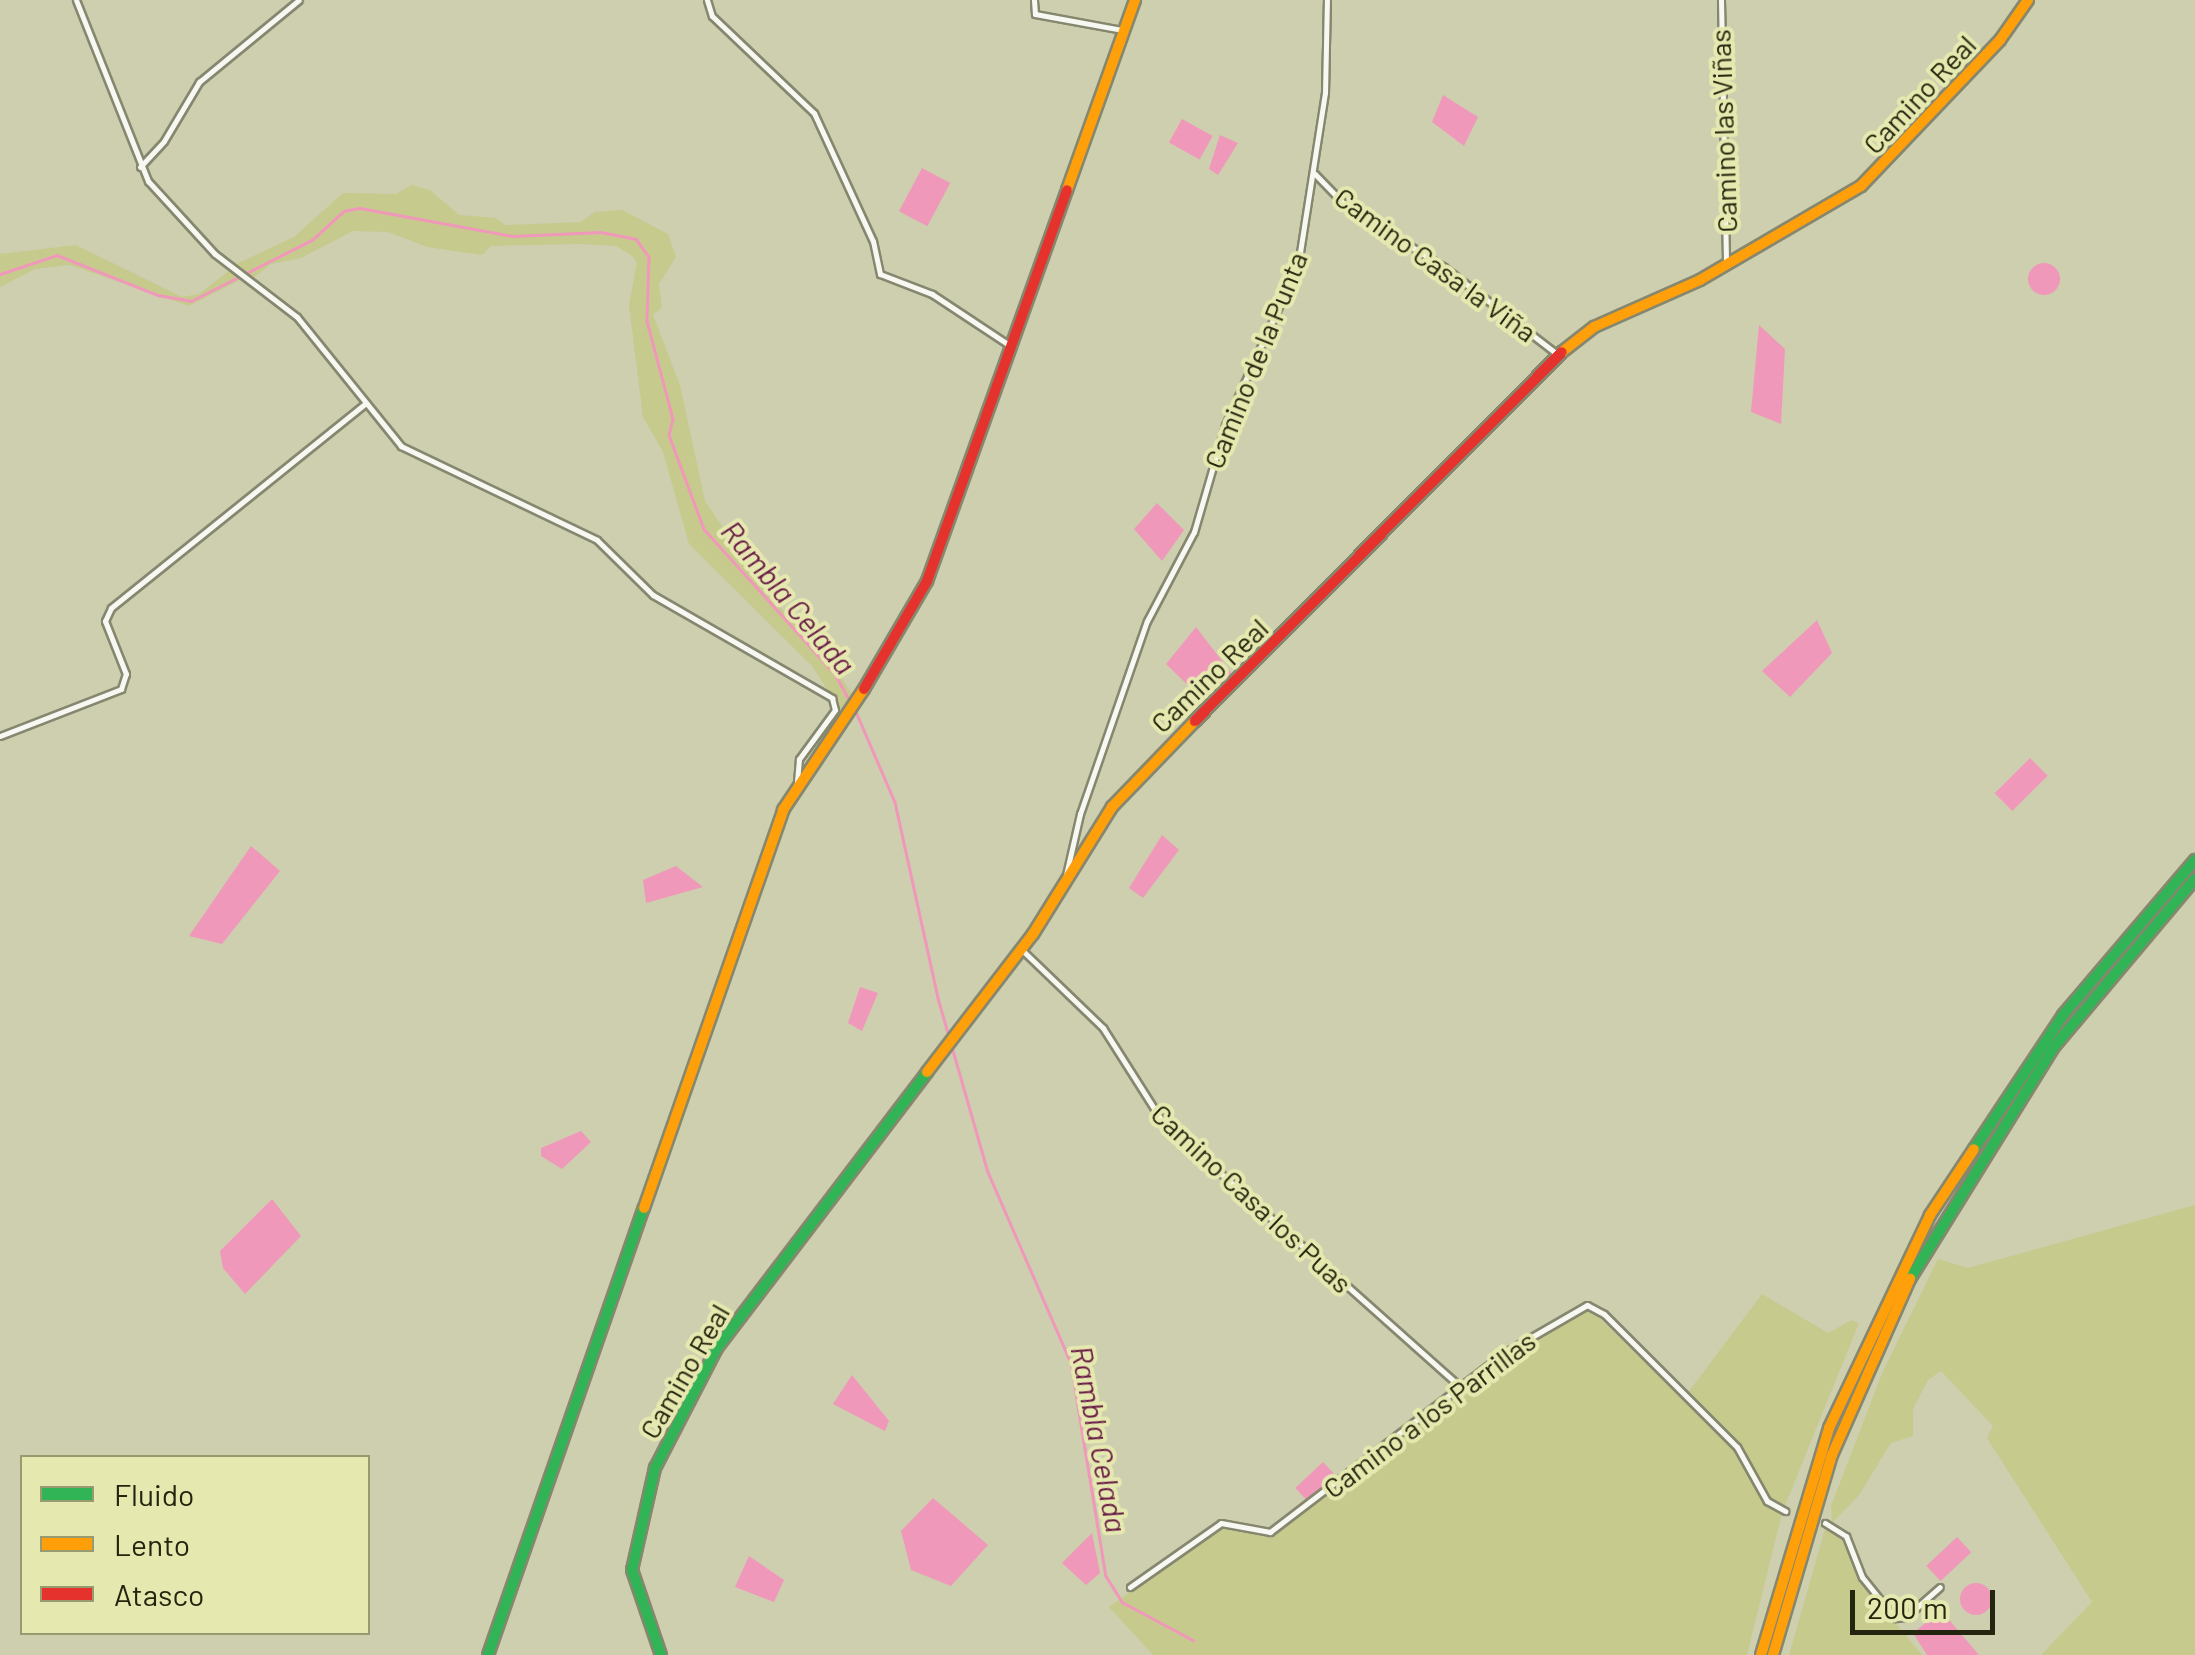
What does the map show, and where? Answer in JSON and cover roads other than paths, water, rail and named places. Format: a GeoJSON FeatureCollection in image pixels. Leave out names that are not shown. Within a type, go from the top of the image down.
{"type":"FeatureCollection","features":[{"type":"Feature","properties":{"kind":"main road"},"geometry":{"type":"LineString","coordinates":[[488,1655],[738,934],[798,786],[927,581],[1136,0]]}},
{"type":"Feature","properties":{"kind":"main road","name":"Camino Real"},"geometry":{"type":"LineString","coordinates":[[661,1655],[632,1570],[655,1468],[717,1348],[1020,949],[1066,875],[1139,775],[1280,640],[1494,411],[1557,354],[1634,304],[1700,280],[1875,175],[2000,40],[2028,0]]}},
{"type":"Feature","properties":{"kind":"main road"},"geometry":{"type":"LineString","coordinates":[[1761,1655],[1830,1428],[1923,1229],[1980,1132],[2063,1015],[2195,860]]}},
{"type":"Feature","properties":{"kind":"main road"},"geometry":{"type":"LineString","coordinates":[[1773,1655],[1832,1455],[1915,1268],[2053,1048],[2195,879]]}},
{"type":"Feature","properties":{"kind":"street"},"geometry":{"type":"LineString","coordinates":[[76,0],[140,168],[215,254],[291,311],[401,446],[598,540],[654,595],[832,698],[835,710],[799,758],[798,786]]}},
{"type":"Feature","properties":{"kind":"street"},"geometry":{"type":"LineString","coordinates":[[140,168],[204,78],[299,0]]}},
{"type":"Feature","properties":{"kind":"street"},"geometry":{"type":"LineString","coordinates":[[707,0],[712,16],[819,120],[873,240],[880,274],[932,294],[1012,347]]}},
{"type":"Feature","properties":{"kind":"street"},"geometry":{"type":"LineString","coordinates":[[1034,0],[1035,14],[1125,30]]}},
{"type":"Feature","properties":{"kind":"street","name":"Camino de la Punta"},"geometry":{"type":"LineString","coordinates":[[1066,875],[1080,814],[1147,620],[1194,532],[1225,425],[1298,265],[1325,93],[1326,0]]}},
{"type":"Feature","properties":{"kind":"street","name":"Camino las Viñas"},"geometry":{"type":"LineString","coordinates":[[1721,0],[1726,262]]}},
{"type":"Feature","properties":{"kind":"street","name":"Camino Casa la Viña"},"geometry":{"type":"LineString","coordinates":[[1315,174],[1353,212],[1444,267],[1557,354]]}},
{"type":"Feature","properties":{"kind":"street"},"geometry":{"type":"LineString","coordinates":[[0,736],[120,689],[126,674],[105,621],[112,608],[366,404]]}},
{"type":"Feature","properties":{"kind":"street","name":"Camino Casa los Puas"},"geometry":{"type":"LineString","coordinates":[[1020,949],[1090,1013],[1162,1121],[1462,1388]]}},
{"type":"Feature","properties":{"kind":"street","name":"Camino a los Parrillas"},"geometry":{"type":"LineString","coordinates":[[1130,1588],[1221,1523],[1270,1532],[1538,1330],[1577,1307],[1592,1306],[1737,1447],[1767,1501],[1785,1511]]}},
{"type":"Feature","properties":{"kind":"street"},"geometry":{"type":"LineString","coordinates":[[1825,1523],[1846,1536],[1862,1577],[1895,1618],[1906,1617],[1940,1587]]}},
{"type":"Feature","properties":{"kind":"waterway","name":"Rambla Celada"},"geometry":{"type":"LineString","coordinates":[[0,274],[57,255],[158,295],[191,301],[312,240],[344,211],[360,208],[512,236],[601,232],[636,239],[649,257],[647,321],[673,419],[669,435],[704,529],[835,674],[850,701]]}},
{"type":"Feature","properties":{"kind":"waterway","name":"Rambla Celada"},"geometry":{"type":"LineString","coordinates":[[854,707],[895,802],[938,998],[988,1172],[1071,1363],[1106,1576],[1122,1602],[1193,1640]]}}]}
